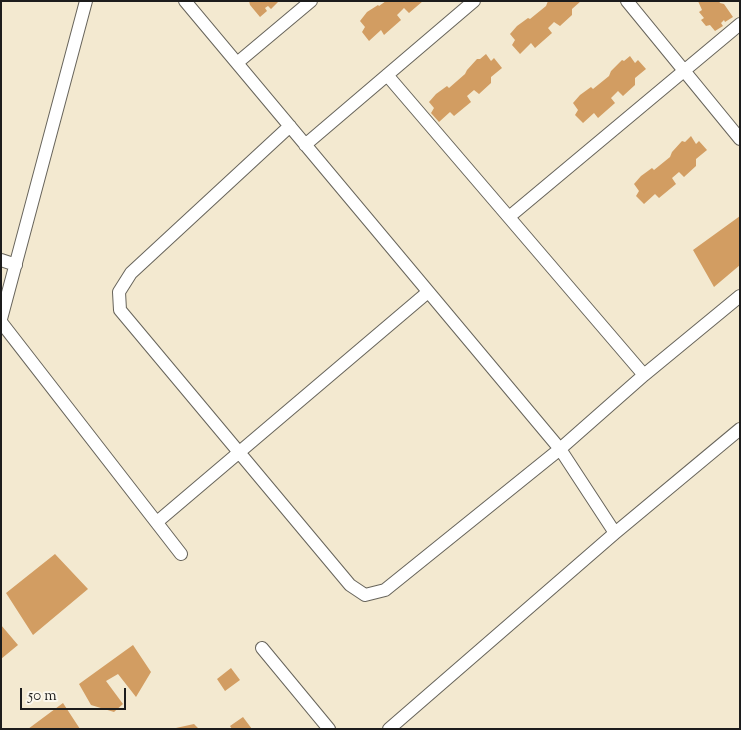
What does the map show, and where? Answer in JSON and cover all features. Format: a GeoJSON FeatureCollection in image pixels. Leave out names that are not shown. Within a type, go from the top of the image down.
{"type":"FeatureCollection","features":[{"type":"Feature","properties":{"kind":"street"},"geometry":{"type":"LineString","coordinates":[[86,1],[1,320],[182,554]]}},
{"type":"Feature","properties":{"kind":"street"},"geometry":{"type":"LineString","coordinates":[[185,1],[560,449],[615,533]]}},
{"type":"Feature","properties":{"kind":"street"},"geometry":{"type":"LineString","coordinates":[[237,63],[311,1]]}},
{"type":"Feature","properties":{"kind":"street"},"geometry":{"type":"LineString","coordinates":[[306,145],[474,1]]}},
{"type":"Feature","properties":{"kind":"street"},"geometry":{"type":"LineString","coordinates":[[627,1],[740,139]]}},
{"type":"Feature","properties":{"kind":"street"},"geometry":{"type":"LineString","coordinates":[[509,217],[740,24]]}},
{"type":"Feature","properties":{"kind":"street"},"geometry":{"type":"LineString","coordinates":[[387,75],[644,375]]}},
{"type":"Feature","properties":{"kind":"street"},"geometry":{"type":"LineString","coordinates":[[290,126],[131,273],[119,292],[120,310],[350,585],[365,595],[385,590],[560,449],[644,375],[740,296]]}},
{"type":"Feature","properties":{"kind":"street"},"geometry":{"type":"LineString","coordinates":[[1,260],[16,265]]}},
{"type":"Feature","properties":{"kind":"street"},"geometry":{"type":"LineString","coordinates":[[157,522],[428,292]]}},
{"type":"Feature","properties":{"kind":"street"},"geometry":{"type":"LineString","coordinates":[[389,729],[615,533],[740,428]]}},
{"type":"Feature","properties":{"kind":"street"},"geometry":{"type":"LineString","coordinates":[[262,648],[329,729]]}},
{"type":"Feature","properties":{"kind":"building"},"geometry":{"type":"Polygon","coordinates":[[[249,1],[278,2],[271,9],[268,6],[265,8],[267,11],[260,17],[249,1]]]}},
{"type":"Feature","properties":{"kind":"building"},"geometry":{"type":"Polygon","coordinates":[[[386,1],[423,1],[409,13],[404,8],[397,15],[401,20],[384,35],[381,30],[369,41],[362,32],[365,27],[360,21],[367,12],[386,1]]]}},
{"type":"Feature","properties":{"kind":"building"},"geometry":{"type":"Polygon","coordinates":[[[548,1],[581,1],[572,9],[572,15],[560,26],[554,22],[548,28],[552,33],[535,48],[531,43],[520,54],[512,45],[515,40],[510,34],[517,26],[528,18],[530,19],[546,6],[548,1]]]}},
{"type":"Feature","properties":{"kind":"building"},"geometry":{"type":"Polygon","coordinates":[[[698,1],[719,1],[724,4],[733,17],[725,22],[724,20],[721,23],[723,26],[715,31],[710,25],[706,26],[701,20],[704,18],[699,12],[702,10],[698,1]]]}},
{"type":"Feature","properties":{"kind":"building"},"geometry":{"type":"Polygon","coordinates":[[[486,54],[491,61],[494,58],[502,68],[491,77],[491,83],[479,94],[474,90],[467,96],[471,102],[454,116],[450,112],[439,122],[431,113],[434,108],[429,102],[447,86],[449,88],[465,74],[477,59],[486,54]]]}},
{"type":"Feature","properties":{"kind":"building"},"geometry":{"type":"Polygon","coordinates":[[[630,56],[635,63],[638,60],[646,69],[635,78],[635,85],[623,96],[618,91],[611,98],[615,103],[598,118],[594,113],[583,123],[575,115],[578,110],[573,103],[580,95],[591,87],[593,89],[609,76],[611,71],[622,60],[624,61],[630,56]]]}},
{"type":"Feature","properties":{"kind":"building"},"geometry":{"type":"Polygon","coordinates":[[[691,136],[696,144],[699,141],[707,150],[696,159],[696,166],[684,177],[679,172],[672,178],[676,184],[659,198],[655,194],[644,204],[636,196],[639,191],[634,184],[641,176],[652,168],[654,170],[670,157],[682,141],[685,142],[691,136]]]}},
{"type":"Feature","properties":{"kind":"building"},"geometry":{"type":"Polygon","coordinates":[[[740,216],[740,265],[714,287],[693,250],[740,216]]]}},
{"type":"Feature","properties":{"kind":"building"},"geometry":{"type":"Polygon","coordinates":[[[55,554],[88,589],[33,635],[6,593],[55,554]]]}},
{"type":"Feature","properties":{"kind":"building"},"geometry":{"type":"Polygon","coordinates":[[[1,625],[18,645],[1,659],[1,625]]]}},
{"type":"Feature","properties":{"kind":"building"},"geometry":{"type":"Polygon","coordinates":[[[133,645],[151,672],[136,697],[118,674],[106,681],[123,704],[114,712],[91,705],[79,684],[133,645]]]}},
{"type":"Feature","properties":{"kind":"building"},"geometry":{"type":"Polygon","coordinates":[[[231,668],[240,680],[225,691],[217,679],[231,668]]]}},
{"type":"Feature","properties":{"kind":"building"},"geometry":{"type":"Polygon","coordinates":[[[63,703],[80,729],[28,729],[63,703]]]}},
{"type":"Feature","properties":{"kind":"building"},"geometry":{"type":"Polygon","coordinates":[[[243,717],[252,729],[232,729],[230,726],[243,717]]]}},
{"type":"Feature","properties":{"kind":"building"},"geometry":{"type":"Polygon","coordinates":[[[194,724],[199,729],[176,729],[176,728],[194,724]]]}}]}
